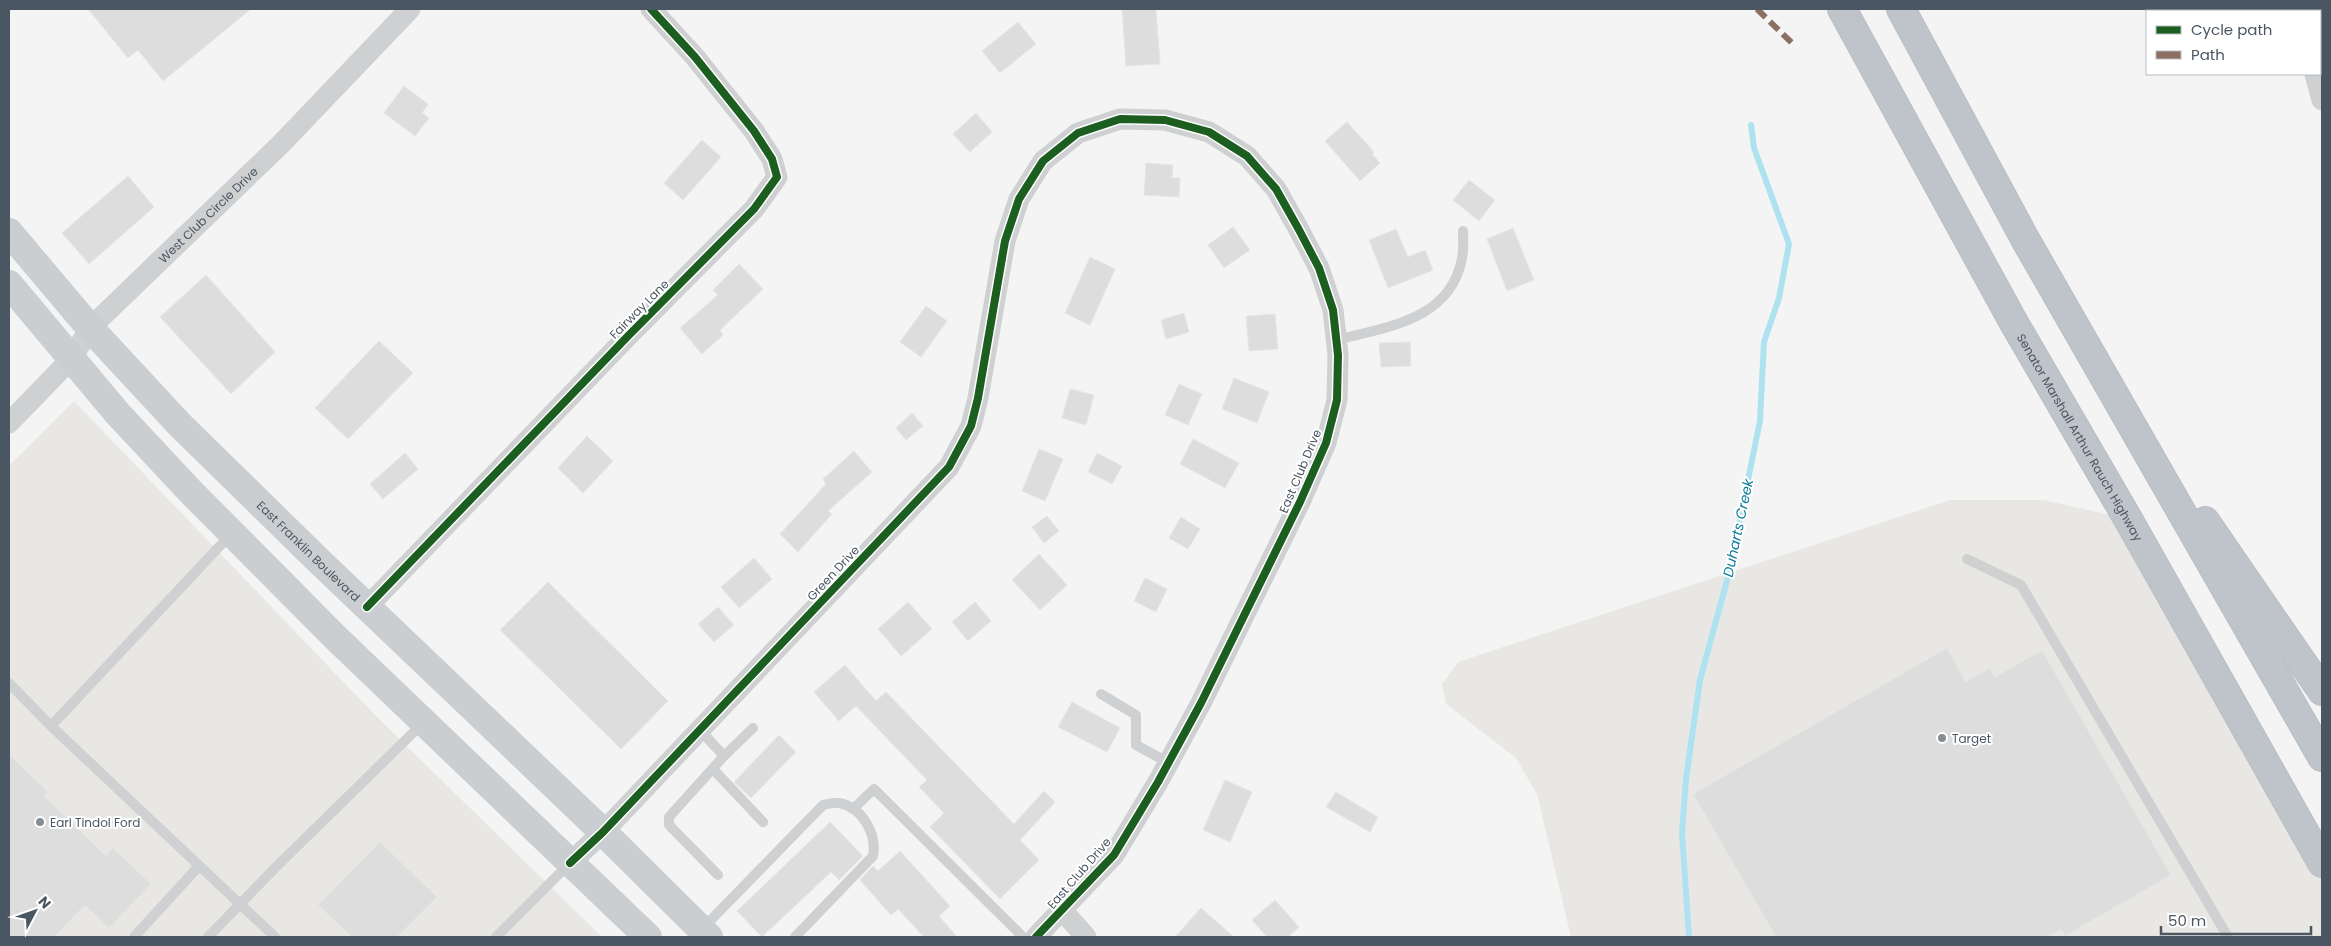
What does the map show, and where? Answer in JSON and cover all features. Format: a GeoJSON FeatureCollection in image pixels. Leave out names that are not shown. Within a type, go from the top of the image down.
{"type":"FeatureCollection","features":[{"type":"Feature","properties":{"kind":"highway","name":"Senator Marshall Arthur Rauch Highway"},"geometry":{"type":"LineString","coordinates":[[1842,9],[2014,323],[2322,863]]}},
{"type":"Feature","properties":{"kind":"highway"},"geometry":{"type":"LineString","coordinates":[[1902,9],[2025,239],[2322,757]]}},
{"type":"Feature","properties":{"kind":"highway"},"geometry":{"type":"LineString","coordinates":[[2097,366],[2322,691]]}},
{"type":"Feature","properties":{"kind":"main road","name":"East Franklin Boulevard"},"geometry":{"type":"LineString","coordinates":[[9,232],[90,328],[180,424],[366,607],[603,832],[705,933]]}},
{"type":"Feature","properties":{"kind":"main road"},"geometry":{"type":"LineString","coordinates":[[9,284],[118,414],[232,533],[424,723],[648,937]]}},
{"type":"Feature","properties":{"kind":"street","name":"West Club Circle Drive"},"geometry":{"type":"LineString","coordinates":[[9,423],[72,358],[90,328],[281,144],[410,9]]}},
{"type":"Feature","properties":{"kind":"street","name":"Fairway Lane"},"geometry":{"type":"LineString","coordinates":[[366,607],[629,335],[754,210],[777,177],[772,159],[754,131],[695,58],[651,9]]}},
{"type":"Feature","properties":{"kind":"street"},"geometry":{"type":"LineString","coordinates":[[2315,75],[2322,100]]}},
{"type":"Feature","properties":{"kind":"street","name":"East Club Drive"},"geometry":{"type":"LineString","coordinates":[[1005,241],[1019,199],[1043,161],[1078,134],[1120,119],[1165,120],[1209,132],[1247,156],[1276,190],[1318,268],[1333,310],[1336,340],[1337,400],[1326,443],[1300,502],[1201,704],[1169,763],[1114,855],[1036,937]]}},
{"type":"Feature","properties":{"kind":"street","name":"Green Drive"},"geometry":{"type":"LineString","coordinates":[[570,863],[603,832],[949,467],[974,417],[1005,241]]}},
{"type":"Feature","properties":{"kind":"street"},"geometry":{"type":"LineString","coordinates":[[1062,910],[1086,937]]}},
{"type":"Feature","properties":{"kind":"lane"},"geometry":{"type":"LineString","coordinates":[[1336,340],[1400,324],[1418,317],[1441,301],[1454,282],[1462,258],[1463,231]]}},
{"type":"Feature","properties":{"kind":"lane"},"geometry":{"type":"LineString","coordinates":[[51,726],[232,533]]}},
{"type":"Feature","properties":{"kind":"lane"},"geometry":{"type":"LineString","coordinates":[[1967,559],[2021,585],[2228,937]]}},
{"type":"Feature","properties":{"kind":"lane"},"geometry":{"type":"LineString","coordinates":[[9,683],[51,726],[274,937]]}},
{"type":"Feature","properties":{"kind":"lane"},"geometry":{"type":"LineString","coordinates":[[1101,694],[1136,716],[1136,745],[1169,763]]}},
{"type":"Feature","properties":{"kind":"lane"},"geometry":{"type":"LineString","coordinates":[[208,937],[424,723]]}},
{"type":"Feature","properties":{"kind":"lane"},"geometry":{"type":"LineString","coordinates":[[718,876],[669,825],[669,817],[724,756],[753,728]]}},
{"type":"Feature","properties":{"kind":"lane"},"geometry":{"type":"LineString","coordinates":[[700,730],[724,756]]}},
{"type":"Feature","properties":{"kind":"lane"},"geometry":{"type":"LineString","coordinates":[[712,769],[763,822]]}},
{"type":"Feature","properties":{"kind":"lane"},"geometry":{"type":"LineString","coordinates":[[853,809],[874,789],[1023,937]]}},
{"type":"Feature","properties":{"kind":"lane"},"geometry":{"type":"LineString","coordinates":[[705,933],[823,805],[838,802],[853,809],[870,827],[876,844],[873,856],[795,937]]}},
{"type":"Feature","properties":{"kind":"lane"},"geometry":{"type":"LineString","coordinates":[[496,937],[570,863]]}},
{"type":"Feature","properties":{"kind":"lane"},"geometry":{"type":"LineString","coordinates":[[134,937],[200,866]]}},
{"type":"Feature","properties":{"kind":"shaded area"},"geometry":{"type":"Polygon","coordinates":[[[74,401],[377,717],[602,937],[9,937],[9,466],[74,401]]]}},
{"type":"Feature","properties":{"kind":"shaded area"},"geometry":{"type":"Polygon","coordinates":[[[1950,500],[2044,500],[2128,519],[2322,863],[2322,937],[1571,937],[1537,794],[1516,758],[1446,704],[1442,684],[1458,662],[1950,500]]]}},
{"type":"Feature","properties":{"kind":"building"},"geometry":{"type":"Polygon","coordinates":[[[88,9],[251,9],[163,81],[138,50],[128,58],[88,9]]]}},
{"type":"Feature","properties":{"kind":"building"},"geometry":{"type":"Polygon","coordinates":[[[1122,9],[1156,9],[1160,64],[1126,66],[1122,9]]]}},
{"type":"Feature","properties":{"kind":"building"},"geometry":{"type":"Polygon","coordinates":[[[1018,22],[1036,44],[1000,73],[982,51],[1018,22]]]}},
{"type":"Feature","properties":{"kind":"building"},"geometry":{"type":"Polygon","coordinates":[[[404,86],[428,104],[422,113],[429,118],[415,136],[384,113],[404,86]]]}},
{"type":"Feature","properties":{"kind":"building"},"geometry":{"type":"Polygon","coordinates":[[[976,113],[992,132],[970,152],[953,134],[976,113]]]}},
{"type":"Feature","properties":{"kind":"building"},"geometry":{"type":"Polygon","coordinates":[[[1347,122],[1374,152],[1372,154],[1380,163],[1360,181],[1325,141],[1347,122]]]}},
{"type":"Feature","properties":{"kind":"building"},"geometry":{"type":"Polygon","coordinates":[[[702,140],[721,157],[683,200],[664,183],[702,140]]]}},
{"type":"Feature","properties":{"kind":"building"},"geometry":{"type":"Polygon","coordinates":[[[1146,163],[1173,165],[1172,178],[1180,178],[1179,197],[1144,195],[1146,163]]]}},
{"type":"Feature","properties":{"kind":"building"},"geometry":{"type":"Polygon","coordinates":[[[128,176],[154,207],[89,264],[62,233],[128,176]]]}},
{"type":"Feature","properties":{"kind":"building"},"geometry":{"type":"Polygon","coordinates":[[[1469,180],[1495,200],[1479,221],[1453,200],[1469,180]]]}},
{"type":"Feature","properties":{"kind":"building"},"geometry":{"type":"Polygon","coordinates":[[[1233,227],[1250,250],[1224,268],[1208,245],[1233,227]]]}},
{"type":"Feature","properties":{"kind":"building"},"geometry":{"type":"Polygon","coordinates":[[[1513,228],[1534,280],[1507,291],[1487,239],[1513,228]]]}},
{"type":"Feature","properties":{"kind":"building"},"geometry":{"type":"Polygon","coordinates":[[[1396,229],[1408,257],[1425,250],[1433,270],[1388,288],[1369,240],[1396,229]]]}},
{"type":"Feature","properties":{"kind":"building"},"geometry":{"type":"Polygon","coordinates":[[[1090,257],[1115,269],[1090,325],[1065,313],[1090,257]]]}},
{"type":"Feature","properties":{"kind":"building"},"geometry":{"type":"Polygon","coordinates":[[[739,264],[763,289],[720,330],[723,335],[702,354],[680,328],[718,295],[713,290],[739,264]]]}},
{"type":"Feature","properties":{"kind":"building"},"geometry":{"type":"Polygon","coordinates":[[[206,275],[275,352],[231,394],[160,317],[206,275]]]}},
{"type":"Feature","properties":{"kind":"building"},"geometry":{"type":"Polygon","coordinates":[[[926,306],[947,321],[921,357],[900,342],[926,306]]]}},
{"type":"Feature","properties":{"kind":"building"},"geometry":{"type":"Polygon","coordinates":[[[1184,313],[1189,332],[1166,339],[1161,320],[1184,313]]]}},
{"type":"Feature","properties":{"kind":"building"},"geometry":{"type":"Polygon","coordinates":[[[1275,314],[1278,349],[1249,351],[1246,316],[1275,314]]]}},
{"type":"Feature","properties":{"kind":"building"},"geometry":{"type":"Polygon","coordinates":[[[379,341],[413,373],[348,439],[315,408],[379,341]]]}},
{"type":"Feature","properties":{"kind":"building"},"geometry":{"type":"Polygon","coordinates":[[[1410,342],[1411,366],[1381,367],[1379,343],[1410,342]]]}},
{"type":"Feature","properties":{"kind":"building"},"geometry":{"type":"Polygon","coordinates":[[[1234,378],[1269,392],[1257,423],[1222,409],[1234,378]]]}},
{"type":"Feature","properties":{"kind":"building"},"geometry":{"type":"Polygon","coordinates":[[[1179,384],[1202,394],[1188,425],[1165,415],[1179,384]]]}},
{"type":"Feature","properties":{"kind":"building"},"geometry":{"type":"Polygon","coordinates":[[[1070,389],[1094,395],[1086,425],[1062,418],[1070,389]]]}},
{"type":"Feature","properties":{"kind":"building"},"geometry":{"type":"Polygon","coordinates":[[[912,413],[923,426],[906,440],[896,428],[912,413]]]}},
{"type":"Feature","properties":{"kind":"building"},"geometry":{"type":"Polygon","coordinates":[[[587,436],[613,461],[583,493],[558,468],[587,436]]]}},
{"type":"Feature","properties":{"kind":"building"},"geometry":{"type":"Polygon","coordinates":[[[1193,439],[1239,463],[1225,488],[1180,464],[1193,439]]]}},
{"type":"Feature","properties":{"kind":"building"},"geometry":{"type":"Polygon","coordinates":[[[1039,449],[1063,459],[1045,501],[1022,491],[1039,449]]]}},
{"type":"Feature","properties":{"kind":"building"},"geometry":{"type":"Polygon","coordinates":[[[854,451],[872,472],[828,511],[832,514],[798,552],[780,534],[826,484],[823,479],[854,451]]]}},
{"type":"Feature","properties":{"kind":"building"},"geometry":{"type":"Polygon","coordinates":[[[405,453],[418,469],[383,499],[370,484],[405,453]]]}},
{"type":"Feature","properties":{"kind":"building"},"geometry":{"type":"Polygon","coordinates":[[[1097,453],[1122,466],[1112,484],[1088,472],[1097,453]]]}},
{"type":"Feature","properties":{"kind":"building"},"geometry":{"type":"Polygon","coordinates":[[[1047,516],[1059,531],[1044,543],[1032,527],[1047,516]]]}},
{"type":"Feature","properties":{"kind":"building"},"geometry":{"type":"Polygon","coordinates":[[[1181,517],[1200,529],[1188,549],[1169,538],[1181,517]]]}},
{"type":"Feature","properties":{"kind":"building"},"geometry":{"type":"Polygon","coordinates":[[[1039,554],[1067,585],[1040,610],[1012,580],[1039,554]]]}},
{"type":"Feature","properties":{"kind":"building"},"geometry":{"type":"Polygon","coordinates":[[[754,558],[772,579],[739,608],[721,587],[754,558]]]}},
{"type":"Feature","properties":{"kind":"building"},"geometry":{"type":"Polygon","coordinates":[[[1145,578],[1167,589],[1156,612],[1134,601],[1145,578]]]}},
{"type":"Feature","properties":{"kind":"building"},"geometry":{"type":"Polygon","coordinates":[[[548,582],[668,701],[621,749],[500,630],[548,582]]]}},
{"type":"Feature","properties":{"kind":"building"},"geometry":{"type":"Polygon","coordinates":[[[908,602],[932,629],[901,656],[878,629],[908,602]]]}},
{"type":"Feature","properties":{"kind":"building"},"geometry":{"type":"Polygon","coordinates":[[[975,602],[991,621],[968,641],[952,622],[975,602]]]}},
{"type":"Feature","properties":{"kind":"building"},"geometry":{"type":"Polygon","coordinates":[[[718,607],[734,625],[714,642],[698,624],[718,607]]]}},
{"type":"Feature","properties":{"kind":"building","name":"Target"},"geometry":{"type":"Polygon","coordinates":[[[1947,648],[1966,682],[1990,668],[1995,677],[2042,650],[2171,875],[2065,936],[2061,929],[2047,937],[1776,937],[1693,794],[1947,648]]]}},
{"type":"Feature","properties":{"kind":"building"},"geometry":{"type":"Polygon","coordinates":[[[845,665],[876,701],[886,692],[1014,824],[1044,791],[1055,802],[1020,840],[1039,860],[1000,899],[930,827],[944,813],[919,787],[927,780],[856,706],[839,721],[814,692],[845,665]]]}},
{"type":"Feature","properties":{"kind":"building"},"geometry":{"type":"Polygon","coordinates":[[[1072,702],[1120,728],[1107,752],[1058,727],[1072,702]]]}},
{"type":"Feature","properties":{"kind":"building"},"geometry":{"type":"Polygon","coordinates":[[[779,735],[796,752],[751,798],[734,782],[779,735]]]}},
{"type":"Feature","properties":{"kind":"building","name":"Earl Tindol Ford"},"geometry":{"type":"Polygon","coordinates":[[[9,754],[48,792],[44,796],[106,856],[113,848],[151,884],[109,928],[85,905],[54,937],[9,937],[9,754]]]}},
{"type":"Feature","properties":{"kind":"building"},"geometry":{"type":"Polygon","coordinates":[[[1225,780],[1252,792],[1230,842],[1203,830],[1225,780]]]}},
{"type":"Feature","properties":{"kind":"building"},"geometry":{"type":"Polygon","coordinates":[[[1336,792],[1378,817],[1370,832],[1326,807],[1336,792]]]}},
{"type":"Feature","properties":{"kind":"building"},"geometry":{"type":"Polygon","coordinates":[[[830,822],[863,856],[839,880],[831,872],[762,937],[737,911],[830,822]]]}},
{"type":"Feature","properties":{"kind":"building"},"geometry":{"type":"Polygon","coordinates":[[[380,842],[437,897],[397,937],[352,937],[318,905],[380,842]]]}},
{"type":"Feature","properties":{"kind":"building"},"geometry":{"type":"Polygon","coordinates":[[[900,851],[950,906],[939,916],[957,937],[924,937],[898,909],[891,915],[860,880],[873,866],[878,871],[900,851]]]}},
{"type":"Feature","properties":{"kind":"building"},"geometry":{"type":"Polygon","coordinates":[[[1275,900],[1299,927],[1288,937],[1267,937],[1252,920],[1275,900]]]}},
{"type":"Feature","properties":{"kind":"building"},"geometry":{"type":"Polygon","coordinates":[[[1201,908],[1234,937],[1175,937],[1201,908]]]}},
{"type":"Feature","properties":{"kind":"waterway","name":"Duharts Creek"},"geometry":{"type":"LineString","coordinates":[[1689,937],[1682,833],[1686,779],[1700,680],[1729,573],[1760,421],[1764,342],[1779,298],[1789,244],[1754,148],[1751,125]]}},
{"type":"Feature","properties":{"kind":"marked path"},"geometry":{"type":"LineString","coordinates":[[1757,9],[1793,44]]}},
{"type":"Feature","properties":{"kind":"cycle path"},"geometry":{"type":"LineString","coordinates":[[367,607],[629,335],[754,209],[777,177],[772,159],[754,131],[695,57],[651,9]]}},
{"type":"Feature","properties":{"kind":"cycle path"},"geometry":{"type":"LineString","coordinates":[[570,863],[603,832],[949,467],[971,426],[978,398],[1005,241],[1019,199],[1043,161],[1078,133],[1120,119],[1165,120],[1209,132],[1247,156],[1276,189],[1319,268],[1333,310],[1338,355],[1337,400],[1326,443],[1300,502],[1201,703],[1158,782],[1114,855],[1036,937]]}},
{"type":"Feature","properties":{"kind":"place","name":"Target"},"geometry":{"type":"Point","coordinates":[1942,738]}},
{"type":"Feature","properties":{"kind":"place","name":"Earl Tindol Ford"},"geometry":{"type":"Point","coordinates":[40,822]}}]}
